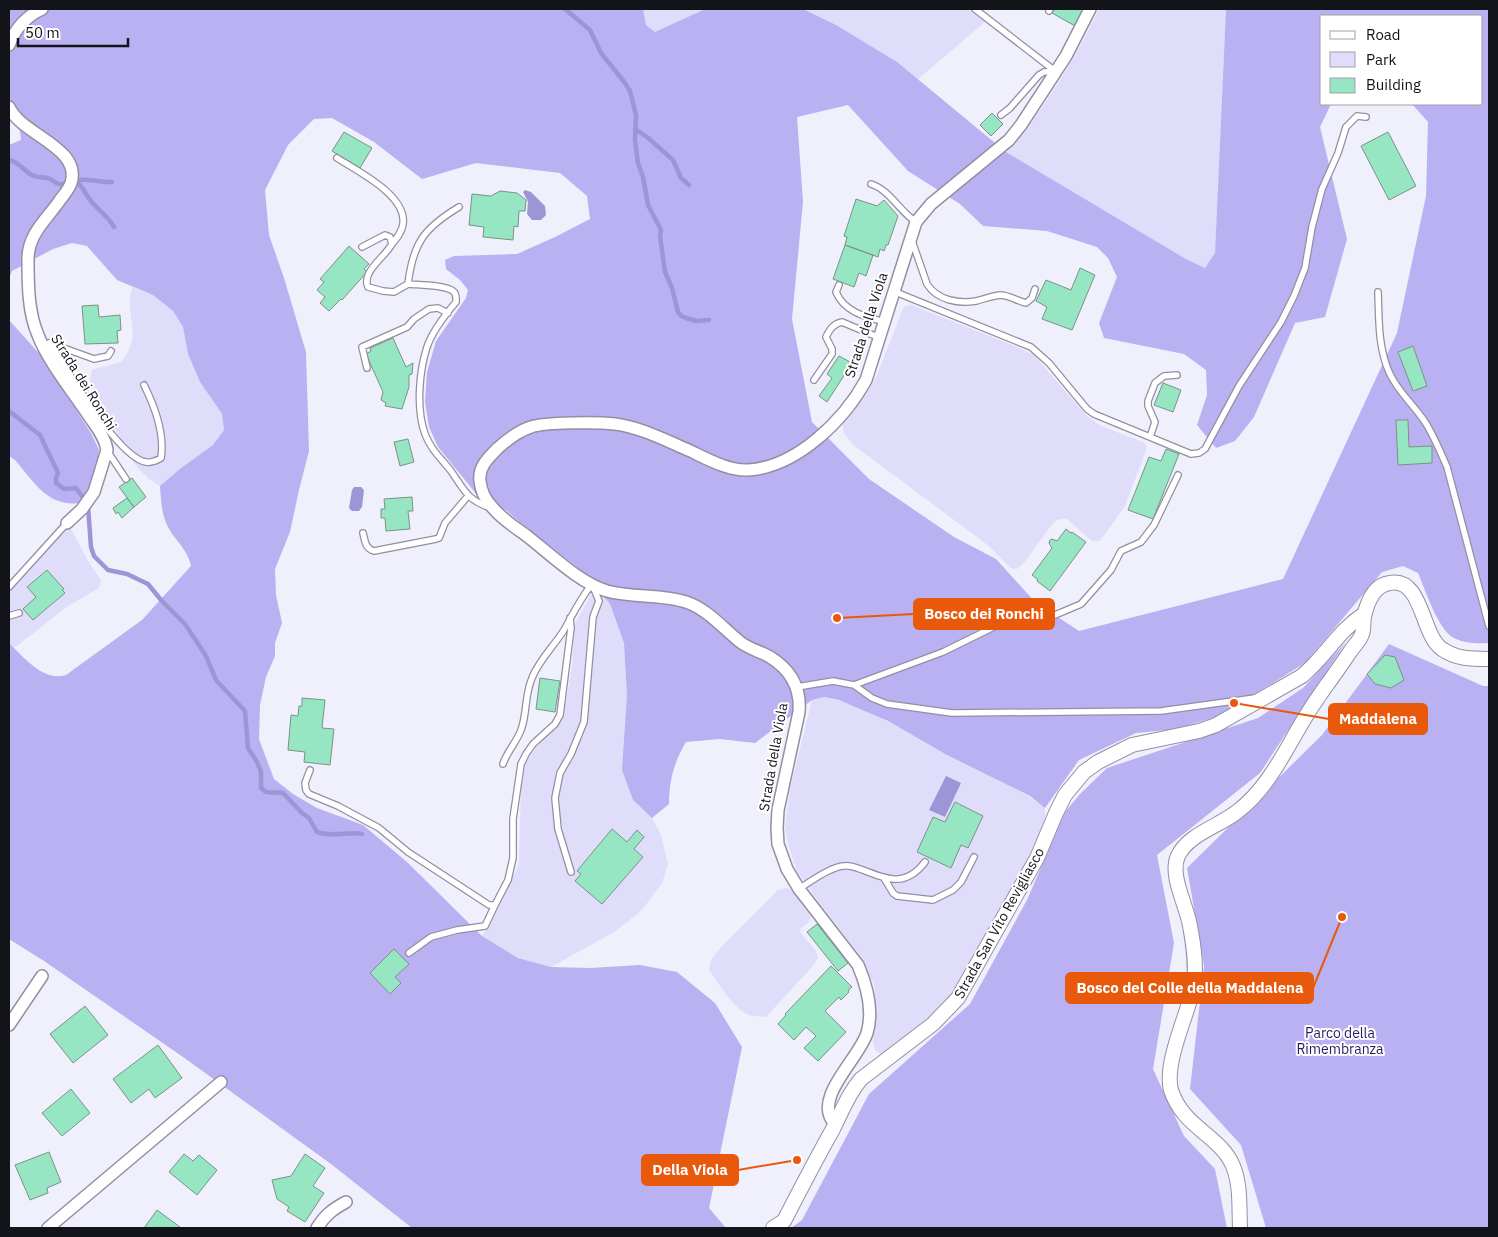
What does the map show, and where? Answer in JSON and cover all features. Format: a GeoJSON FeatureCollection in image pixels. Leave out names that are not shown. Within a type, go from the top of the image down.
{"type":"FeatureCollection","features":[{"type":"Feature","properties":{"kind":"street"},"geometry":{"type":"LineString","coordinates":[[9,45],[20,26],[29,17],[42,9]]}},
{"type":"Feature","properties":{"kind":"street","name":"Strada della Viola"},"geometry":{"type":"LineString","coordinates":[[835,1124],[829,1118],[829,1096],[862,1045],[870,1017],[869,999],[858,965],[799,888],[782,858],[778,844],[776,828],[778,810],[799,712],[798,688],[785,669],[769,657],[739,642],[710,616],[692,605],[670,599],[607,591],[592,584],[564,565],[493,509],[482,491],[479,478],[481,468],[504,442],[516,433],[532,426],[547,424],[615,424],[664,440],[730,467],[745,470],[759,469],[774,464],[799,452],[820,437],[858,395],[869,374],[893,291],[916,222],[931,204],[1009,140],[1021,125],[1055,70],[1066,56],[1090,9]]}},
{"type":"Feature","properties":{"kind":"street","name":"Strada dei Ronchi"},"geometry":{"type":"LineString","coordinates":[[9,106],[16,119],[67,157],[72,174],[71,184],[34,233],[28,252],[28,286],[37,335],[98,430],[107,450],[94,492],[82,509],[68,523]]}},
{"type":"Feature","properties":{"kind":"street","name":"Strada San Vito Revigliasco"},"geometry":{"type":"LineString","coordinates":[[773,1228],[784,1221],[835,1124],[844,1102],[861,1079],[934,1024],[958,998],[1034,865],[1065,795],[1084,772],[1098,762],[1132,746],[1199,731],[1216,725],[1267,696],[1310,669],[1350,624],[1364,614],[1374,591],[1392,582],[1403,585],[1410,590],[1419,604],[1436,644],[1455,656],[1489,658]]}},
{"type":"Feature","properties":{"kind":"street"},"geometry":{"type":"LineString","coordinates":[[1240,1228],[1238,1183],[1233,1165],[1224,1152],[1189,1121],[1176,1103],[1170,1087],[1170,1072],[1176,1044],[1193,989],[1195,972],[1194,948],[1189,922],[1177,882],[1176,859],[1181,850],[1190,841],[1248,803],[1272,776],[1307,714],[1362,636],[1364,614]]}},
{"type":"Feature","properties":{"kind":"street"},"geometry":{"type":"LineString","coordinates":[[9,1025],[42,976]]}},
{"type":"Feature","properties":{"kind":"street"},"geometry":{"type":"LineString","coordinates":[[48,1228],[221,1082]]}},
{"type":"Feature","properties":{"kind":"street"},"geometry":{"type":"LineString","coordinates":[[317,1228],[323,1218],[346,1202]]}},
{"type":"Feature","properties":{"kind":"lane"},"geometry":{"type":"LineString","coordinates":[[975,9],[1055,70]]}},
{"type":"Feature","properties":{"kind":"lane"},"geometry":{"type":"LineString","coordinates":[[1002,114],[1010,108],[1039,75],[1055,70]]}},
{"type":"Feature","properties":{"kind":"lane"},"geometry":{"type":"LineString","coordinates":[[893,291],[1031,346],[1049,363],[1087,409],[1094,414],[1191,454],[1199,453],[1205,449],[1238,386],[1277,328],[1294,296],[1305,268],[1312,227],[1322,189],[1338,152],[1346,127],[1357,116],[1366,117]]}},
{"type":"Feature","properties":{"kind":"lane"},"geometry":{"type":"LineString","coordinates":[[337,158],[392,196],[398,203],[403,223],[400,234],[389,250],[367,275],[368,287],[394,292],[408,284],[415,251],[428,230],[443,216],[459,207]]}},
{"type":"Feature","properties":{"kind":"lane"},"geometry":{"type":"LineString","coordinates":[[872,184],[880,187],[897,206],[916,222]]}},
{"type":"Feature","properties":{"kind":"lane"},"geometry":{"type":"LineString","coordinates":[[362,247],[384,235],[390,237],[392,244]]}},
{"type":"Feature","properties":{"kind":"lane"},"geometry":{"type":"LineString","coordinates":[[911,236],[930,290],[947,300],[975,301],[999,295],[1026,302],[1032,298],[1035,288]]}},
{"type":"Feature","properties":{"kind":"lane","name":"Strada della Viola"},"geometry":{"type":"LineString","coordinates":[[408,284],[444,288],[453,291],[456,296],[456,302],[427,346],[419,397],[420,415],[425,433],[435,454],[449,469],[468,496],[477,504],[493,509]]}},
{"type":"Feature","properties":{"kind":"lane"},"geometry":{"type":"LineString","coordinates":[[838,285],[836,292],[839,300],[852,311],[885,322]]}},
{"type":"Feature","properties":{"kind":"lane"},"geometry":{"type":"LineString","coordinates":[[1378,292],[1380,342],[1388,372],[1400,391],[1425,421],[1437,442],[1447,467],[1489,626]]}},
{"type":"Feature","properties":{"kind":"lane"},"geometry":{"type":"LineString","coordinates":[[367,368],[362,347],[408,327],[414,319],[429,308],[438,308],[448,313]]}},
{"type":"Feature","properties":{"kind":"lane"},"geometry":{"type":"LineString","coordinates":[[814,380],[832,354],[832,349],[826,337],[830,328],[836,323],[842,322],[880,338]]}},
{"type":"Feature","properties":{"kind":"lane"},"geometry":{"type":"LineString","coordinates":[[37,335],[49,343],[94,359],[108,356],[111,351]]}},
{"type":"Feature","properties":{"kind":"lane"},"geometry":{"type":"LineString","coordinates":[[49,343],[112,436],[135,457],[145,462],[161,458],[162,450],[154,406],[144,385]]}},
{"type":"Feature","properties":{"kind":"lane"},"geometry":{"type":"LineString","coordinates":[[1150,437],[1155,422],[1148,406],[1148,401],[1155,383],[1164,376],[1176,375]]}},
{"type":"Feature","properties":{"kind":"lane"},"geometry":{"type":"LineString","coordinates":[[107,450],[126,479]]}},
{"type":"Feature","properties":{"kind":"lane"},"geometry":{"type":"LineString","coordinates":[[854,685],[943,652],[1012,618],[1034,614],[1055,615],[1081,604],[1111,570],[1121,551],[1141,542],[1154,525],[1178,474]]}},
{"type":"Feature","properties":{"kind":"lane"},"geometry":{"type":"LineString","coordinates":[[364,533],[366,545],[369,550],[374,551],[439,538],[445,523],[468,496]]}},
{"type":"Feature","properties":{"kind":"lane"},"geometry":{"type":"LineString","coordinates":[[9,588],[68,523]]}},
{"type":"Feature","properties":{"kind":"lane"},"geometry":{"type":"LineString","coordinates":[[503,764],[522,727],[532,678],[564,630],[582,596],[592,584],[599,601],[593,617],[584,722],[571,754],[560,773],[555,798],[558,829],[571,872]]}},
{"type":"Feature","properties":{"kind":"lane"},"geometry":{"type":"LineString","coordinates":[[9,616],[19,613]]}},
{"type":"Feature","properties":{"kind":"lane"},"geometry":{"type":"LineString","coordinates":[[409,953],[431,937],[457,930],[485,926],[508,880],[513,858],[514,819],[521,764],[534,744],[555,724],[560,715],[571,628],[570,618]]}},
{"type":"Feature","properties":{"kind":"lane"},"geometry":{"type":"LineString","coordinates":[[798,688],[833,681],[854,685],[872,698],[887,704],[952,713],[1161,711],[1267,696]]}},
{"type":"Feature","properties":{"kind":"lane"},"geometry":{"type":"LineString","coordinates":[[310,770],[305,783],[309,794],[338,806],[371,824],[408,852],[489,905],[495,905]]}},
{"type":"Feature","properties":{"kind":"lane"},"geometry":{"type":"LineString","coordinates":[[884,878],[892,892],[898,896],[933,900],[953,890],[961,882],[974,857]]}},
{"type":"Feature","properties":{"kind":"lane"},"geometry":{"type":"LineString","coordinates":[[799,888],[843,866],[852,867],[884,878],[903,879],[913,875],[925,862]]}},
{"type":"Feature","properties":{"kind":"green space"},"geometry":{"type":"Polygon","coordinates":[[[9,9],[643,9],[646,25],[655,32],[705,9],[803,9],[836,25],[897,62],[1006,152],[1186,259],[1205,268],[1215,253],[1226,9],[1489,9],[1489,643],[1462,641],[1448,634],[1437,618],[1418,573],[1403,566],[1382,572],[1305,663],[1221,715],[1177,729],[1136,733],[1079,760],[1045,808],[1030,796],[945,754],[888,721],[839,700],[824,697],[812,700],[755,743],[720,739],[686,742],[673,772],[669,804],[652,818],[633,800],[622,770],[627,696],[624,643],[610,604],[577,567],[541,541],[507,511],[478,496],[438,447],[429,427],[425,402],[427,372],[436,341],[466,298],[468,290],[460,280],[446,269],[445,260],[454,256],[517,254],[555,237],[590,219],[587,196],[560,173],[476,163],[422,179],[374,142],[332,118],[314,119],[288,145],[265,190],[269,235],[306,352],[309,451],[290,532],[275,569],[276,595],[282,623],[275,643],[275,656],[266,677],[260,705],[259,739],[274,779],[293,794],[317,808],[363,825],[407,862],[482,936],[518,958],[551,967],[590,968],[640,965],[677,972],[715,1003],[742,1047],[709,1208],[726,1228],[412,1228],[331,1164],[183,1057],[9,939],[9,643],[34,667],[42,672],[49,675],[66,675],[142,620],[191,566],[187,555],[165,520],[160,486],[213,445],[224,430],[222,414],[200,382],[188,354],[183,327],[173,311],[153,295],[117,280],[87,246],[72,243],[53,249],[12,271],[9,279],[9,145],[21,140],[20,131],[9,119],[9,9]],[[1320,15],[1320,105],[1331,105],[1320,127],[1347,239],[1325,317],[1295,323],[1254,417],[1235,441],[1216,448],[1197,425],[1207,395],[1206,370],[1184,354],[1104,338],[1099,323],[1117,277],[1108,258],[1097,247],[1047,231],[983,226],[960,204],[908,171],[848,105],[797,117],[803,202],[792,319],[812,422],[869,479],[954,537],[996,559],[1035,602],[1079,631],[1283,579],[1397,333],[1426,196],[1428,122],[1413,105],[1483,105],[1483,15],[1320,15]]]}},
{"type":"Feature","properties":{"kind":"green space"},"geometry":{"type":"Polygon","coordinates":[[[643,9],[705,9],[655,32],[646,25],[643,9]]]}},
{"type":"Feature","properties":{"kind":"green space"},"geometry":{"type":"Polygon","coordinates":[[[803,9],[968,9],[985,22],[917,80],[803,9]]]}},
{"type":"Feature","properties":{"kind":"green space"},"geometry":{"type":"Polygon","coordinates":[[[1099,9],[1226,9],[1215,254],[1205,268],[1186,259],[1006,152],[1045,103],[1080,47],[1099,9]]]}},
{"type":"Feature","properties":{"kind":"green space"},"geometry":{"type":"Polygon","coordinates":[[[133,287],[153,295],[173,311],[183,327],[188,354],[200,382],[222,414],[224,430],[213,445],[160,486],[149,479],[135,465],[90,380],[92,370],[121,362],[131,345],[133,330],[130,301],[133,287]]]}},
{"type":"Feature","properties":{"kind":"green space"},"geometry":{"type":"Polygon","coordinates":[[[911,305],[1034,355],[1085,414],[1099,425],[1145,443],[1147,448],[1125,506],[1100,541],[1092,541],[1067,519],[1059,519],[1053,523],[1023,564],[1017,569],[1010,568],[989,546],[852,444],[843,432],[843,424],[868,392],[877,375],[902,311],[905,306],[911,305]]]}},
{"type":"Feature","properties":{"kind":"green space"},"geometry":{"type":"Polygon","coordinates":[[[9,320],[46,361],[92,435],[99,450],[98,464],[89,492],[81,503],[69,503],[50,497],[9,456],[9,320]]]}},
{"type":"Feature","properties":{"kind":"green space"},"geometry":{"type":"Polygon","coordinates":[[[61,523],[70,527],[88,561],[101,580],[99,588],[65,608],[17,646],[12,646],[9,643],[9,582],[61,523]]]}},
{"type":"Feature","properties":{"kind":"green space"},"geometry":{"type":"Polygon","coordinates":[[[596,592],[603,595],[610,604],[624,643],[633,800],[652,818],[661,835],[668,864],[662,883],[642,910],[616,931],[551,967],[518,958],[482,936],[495,915],[519,864],[521,783],[526,762],[563,719],[572,666],[575,624],[590,596],[596,592]]]}},
{"type":"Feature","properties":{"kind":"green space"},"geometry":{"type":"Polygon","coordinates":[[[1346,642],[1260,773],[1157,855],[1174,943],[1153,1069],[1184,1136],[1215,1169],[1227,1228],[791,1228],[802,1220],[869,1094],[970,1004],[1027,900],[1065,812],[1080,794],[1107,768],[1258,718],[1303,688],[1346,642]]]}},
{"type":"Feature","properties":{"kind":"green space","name":"Parco della Rimembranza"},"geometry":{"type":"Polygon","coordinates":[[[1389,644],[1483,686],[1489,686],[1489,1228],[1266,1228],[1241,1145],[1190,1089],[1204,966],[1187,868],[1322,735],[1389,644]]]}},
{"type":"Feature","properties":{"kind":"green space"},"geometry":{"type":"Polygon","coordinates":[[[824,697],[871,713],[945,754],[1009,785],[1045,808],[1045,822],[1020,876],[948,999],[907,1038],[881,1055],[875,1050],[873,1041],[876,1017],[874,985],[861,957],[797,871],[789,848],[785,828],[790,789],[812,700],[824,697]]]}},
{"type":"Feature","properties":{"kind":"green space"},"geometry":{"type":"Polygon","coordinates":[[[786,888],[792,890],[811,917],[808,923],[801,928],[800,932],[816,951],[818,958],[766,1017],[751,1016],[737,1007],[722,989],[709,970],[711,960],[723,945],[778,890],[786,888]]]}},
{"type":"Feature","properties":{"kind":"shaded area"},"geometry":{"type":"Polygon","coordinates":[[[525,190],[531,192],[545,206],[546,215],[541,220],[532,220],[527,214],[528,202],[523,192],[525,190]]]}},
{"type":"Feature","properties":{"kind":"shaded area"},"geometry":{"type":"Polygon","coordinates":[[[354,487],[361,487],[364,490],[362,507],[359,511],[352,511],[349,508],[354,487]]]}},
{"type":"Feature","properties":{"kind":"shaded area"},"geometry":{"type":"Polygon","coordinates":[[[946,776],[961,783],[945,817],[929,810],[946,776]]]}},
{"type":"Feature","properties":{"kind":"building"},"geometry":{"type":"Polygon","coordinates":[[[1055,9],[1084,9],[1075,26],[1052,13],[1055,9]]]}},
{"type":"Feature","properties":{"kind":"building"},"geometry":{"type":"Polygon","coordinates":[[[992,113],[1003,124],[991,136],[980,125],[992,113]]]}},
{"type":"Feature","properties":{"kind":"building"},"geometry":{"type":"Polygon","coordinates":[[[344,132],[372,148],[360,168],[332,151],[344,132]]]}},
{"type":"Feature","properties":{"kind":"building"},"geometry":{"type":"Polygon","coordinates":[[[1388,132],[1416,186],[1389,200],[1361,146],[1388,132]]]}},
{"type":"Feature","properties":{"kind":"building"},"geometry":{"type":"Polygon","coordinates":[[[500,191],[517,193],[526,200],[525,211],[519,211],[518,227],[514,226],[513,240],[483,237],[484,227],[469,225],[472,194],[491,196],[500,191]]]}},
{"type":"Feature","properties":{"kind":"building"},"geometry":{"type":"Polygon","coordinates":[[[856,199],[877,206],[884,200],[898,216],[888,245],[886,245],[884,251],[880,249],[878,257],[845,245],[847,237],[844,236],[856,199]]]}},
{"type":"Feature","properties":{"kind":"building"},"geometry":{"type":"Polygon","coordinates":[[[845,245],[873,255],[866,276],[859,273],[854,287],[833,279],[845,245]]]}},
{"type":"Feature","properties":{"kind":"building"},"geometry":{"type":"Polygon","coordinates":[[[349,246],[369,264],[364,269],[367,272],[342,300],[329,311],[320,303],[325,297],[317,290],[324,282],[320,279],[349,246]]]}},
{"type":"Feature","properties":{"kind":"building"},"geometry":{"type":"Polygon","coordinates":[[[1080,268],[1095,275],[1072,330],[1042,319],[1047,307],[1036,301],[1046,280],[1071,290],[1080,268]]]}},
{"type":"Feature","properties":{"kind":"building"},"geometry":{"type":"Polygon","coordinates":[[[98,305],[99,317],[120,315],[121,330],[117,331],[118,343],[85,344],[82,306],[98,305]]]}},
{"type":"Feature","properties":{"kind":"building"},"geometry":{"type":"Polygon","coordinates":[[[393,338],[406,367],[413,363],[412,374],[409,375],[409,387],[402,409],[385,406],[386,403],[381,400],[383,392],[366,354],[371,351],[370,348],[393,338]]]}},
{"type":"Feature","properties":{"kind":"building"},"geometry":{"type":"Polygon","coordinates":[[[1413,346],[1427,386],[1413,391],[1398,352],[1413,346]]]}},
{"type":"Feature","properties":{"kind":"building"},"geometry":{"type":"Polygon","coordinates":[[[839,356],[852,363],[827,402],[819,396],[832,378],[827,374],[839,356]]]}},
{"type":"Feature","properties":{"kind":"building"},"geometry":{"type":"Polygon","coordinates":[[[1163,383],[1181,390],[1173,412],[1154,405],[1163,383]]]}},
{"type":"Feature","properties":{"kind":"building"},"geometry":{"type":"Polygon","coordinates":[[[1396,420],[1408,420],[1409,447],[1432,446],[1432,463],[1398,465],[1396,420]]]}},
{"type":"Feature","properties":{"kind":"building"},"geometry":{"type":"Polygon","coordinates":[[[408,439],[414,462],[400,466],[394,442],[408,439]]]}},
{"type":"Feature","properties":{"kind":"building"},"geometry":{"type":"Polygon","coordinates":[[[1166,449],[1179,454],[1153,519],[1128,510],[1149,457],[1161,461],[1166,449]]]}},
{"type":"Feature","properties":{"kind":"building"},"geometry":{"type":"Polygon","coordinates":[[[132,478],[146,497],[134,507],[119,487],[132,478]]]}},
{"type":"Feature","properties":{"kind":"building"},"geometry":{"type":"Polygon","coordinates":[[[412,497],[413,511],[408,511],[410,529],[386,531],[385,518],[381,518],[381,509],[385,509],[384,499],[412,497]]]}},
{"type":"Feature","properties":{"kind":"building"},"geometry":{"type":"Polygon","coordinates":[[[127,498],[134,507],[122,518],[118,512],[116,514],[113,508],[127,498]]]}},
{"type":"Feature","properties":{"kind":"building"},"geometry":{"type":"Polygon","coordinates":[[[1066,529],[1086,542],[1050,591],[1032,575],[1052,548],[1049,543],[1050,540],[1057,541],[1066,529]]]}},
{"type":"Feature","properties":{"kind":"building"},"geometry":{"type":"Polygon","coordinates":[[[47,570],[64,589],[62,590],[65,593],[33,620],[23,609],[36,597],[27,587],[47,570]]]}},
{"type":"Feature","properties":{"kind":"building"},"geometry":{"type":"Polygon","coordinates":[[[1385,655],[1395,657],[1404,680],[1391,688],[1375,684],[1367,674],[1385,655]]]}},
{"type":"Feature","properties":{"kind":"building"},"geometry":{"type":"Polygon","coordinates":[[[540,678],[560,681],[555,712],[536,709],[540,678]]]}},
{"type":"Feature","properties":{"kind":"building"},"geometry":{"type":"Polygon","coordinates":[[[302,698],[325,700],[322,728],[334,729],[330,765],[304,762],[305,752],[288,750],[291,715],[298,716],[299,706],[302,706],[302,698]]]}},
{"type":"Feature","properties":{"kind":"building"},"geometry":{"type":"Polygon","coordinates":[[[955,802],[983,816],[968,848],[961,845],[951,868],[917,852],[933,817],[945,822],[955,802]]]}},
{"type":"Feature","properties":{"kind":"building"},"geometry":{"type":"Polygon","coordinates":[[[612,829],[627,842],[637,830],[644,837],[634,849],[643,857],[602,904],[575,881],[581,874],[577,871],[612,829]]]}},
{"type":"Feature","properties":{"kind":"building"},"geometry":{"type":"Polygon","coordinates":[[[817,924],[848,963],[838,971],[807,932],[817,924]]]}},
{"type":"Feature","properties":{"kind":"building"},"geometry":{"type":"Polygon","coordinates":[[[394,949],[409,964],[395,977],[401,983],[390,994],[370,973],[394,949]]]}},
{"type":"Feature","properties":{"kind":"building"},"geometry":{"type":"Polygon","coordinates":[[[831,966],[852,987],[841,1000],[839,997],[825,1011],[846,1032],[818,1061],[804,1048],[816,1036],[806,1027],[794,1040],[778,1024],[785,1014],[831,966]]]}},
{"type":"Feature","properties":{"kind":"building"},"geometry":{"type":"Polygon","coordinates":[[[85,1006],[108,1035],[73,1063],[50,1034],[85,1006]]]}},
{"type":"Feature","properties":{"kind":"building"},"geometry":{"type":"Polygon","coordinates":[[[158,1045],[182,1078],[155,1098],[149,1089],[131,1103],[113,1079],[158,1045]]]}},
{"type":"Feature","properties":{"kind":"building"},"geometry":{"type":"Polygon","coordinates":[[[71,1089],[90,1113],[62,1136],[42,1113],[71,1089]]]}},
{"type":"Feature","properties":{"kind":"building"},"geometry":{"type":"Polygon","coordinates":[[[49,1152],[61,1182],[47,1188],[48,1193],[30,1200],[15,1165],[49,1152]]]}},
{"type":"Feature","properties":{"kind":"building"},"geometry":{"type":"Polygon","coordinates":[[[184,1154],[193,1161],[199,1155],[217,1170],[197,1195],[169,1172],[184,1154]]]}},
{"type":"Feature","properties":{"kind":"building"},"geometry":{"type":"Polygon","coordinates":[[[305,1154],[325,1168],[313,1186],[324,1193],[305,1222],[287,1211],[289,1207],[277,1199],[272,1180],[291,1176],[305,1154]]]}},
{"type":"Feature","properties":{"kind":"building"},"geometry":{"type":"Polygon","coordinates":[[[157,1210],[180,1227],[180,1228],[144,1228],[157,1210]]]}},
{"type":"Feature","properties":{"kind":"waterway"},"geometry":{"type":"LineString","coordinates":[[565,9],[590,30],[601,53],[630,91],[636,115],[635,140],[638,163],[643,177],[648,205],[661,230],[660,236],[665,272],[672,288],[678,312],[681,316],[696,321],[709,320]]}},
{"type":"Feature","properties":{"kind":"waterway"},"geometry":{"type":"LineString","coordinates":[[635,129],[673,160],[681,178],[689,185]]}},
{"type":"Feature","properties":{"kind":"waterway"},"geometry":{"type":"LineString","coordinates":[[9,160],[15,162],[34,176],[48,178],[59,184],[66,183]]}},
{"type":"Feature","properties":{"kind":"waterway"},"geometry":{"type":"LineString","coordinates":[[75,181],[114,227]]}},
{"type":"Feature","properties":{"kind":"waterway"},"geometry":{"type":"LineString","coordinates":[[75,181],[112,182]]}},
{"type":"Feature","properties":{"kind":"waterway"},"geometry":{"type":"LineString","coordinates":[[9,411],[40,435],[58,473],[56,483],[64,489],[76,488],[85,500]]}},
{"type":"Feature","properties":{"kind":"waterway"},"geometry":{"type":"LineString","coordinates":[[88,506],[91,547],[94,556],[108,570],[127,574],[148,584],[185,624],[206,656],[216,680],[245,711],[248,748],[261,772],[261,788],[266,792],[283,793],[309,818],[317,832],[323,834],[362,834]]}},
{"type":"Feature","properties":{"kind":"place","name":"Bosco dei Ronchi"},"geometry":{"type":"Point","coordinates":[837,618]}},
{"type":"Feature","properties":{"kind":"place","name":"Maddalena"},"geometry":{"type":"Point","coordinates":[1234,703]}},
{"type":"Feature","properties":{"kind":"place","name":"Bosco del Colle della Maddalena"},"geometry":{"type":"Point","coordinates":[1342,917]}},
{"type":"Feature","properties":{"kind":"place","name":"Della Viola"},"geometry":{"type":"Point","coordinates":[797,1160]}}]}
